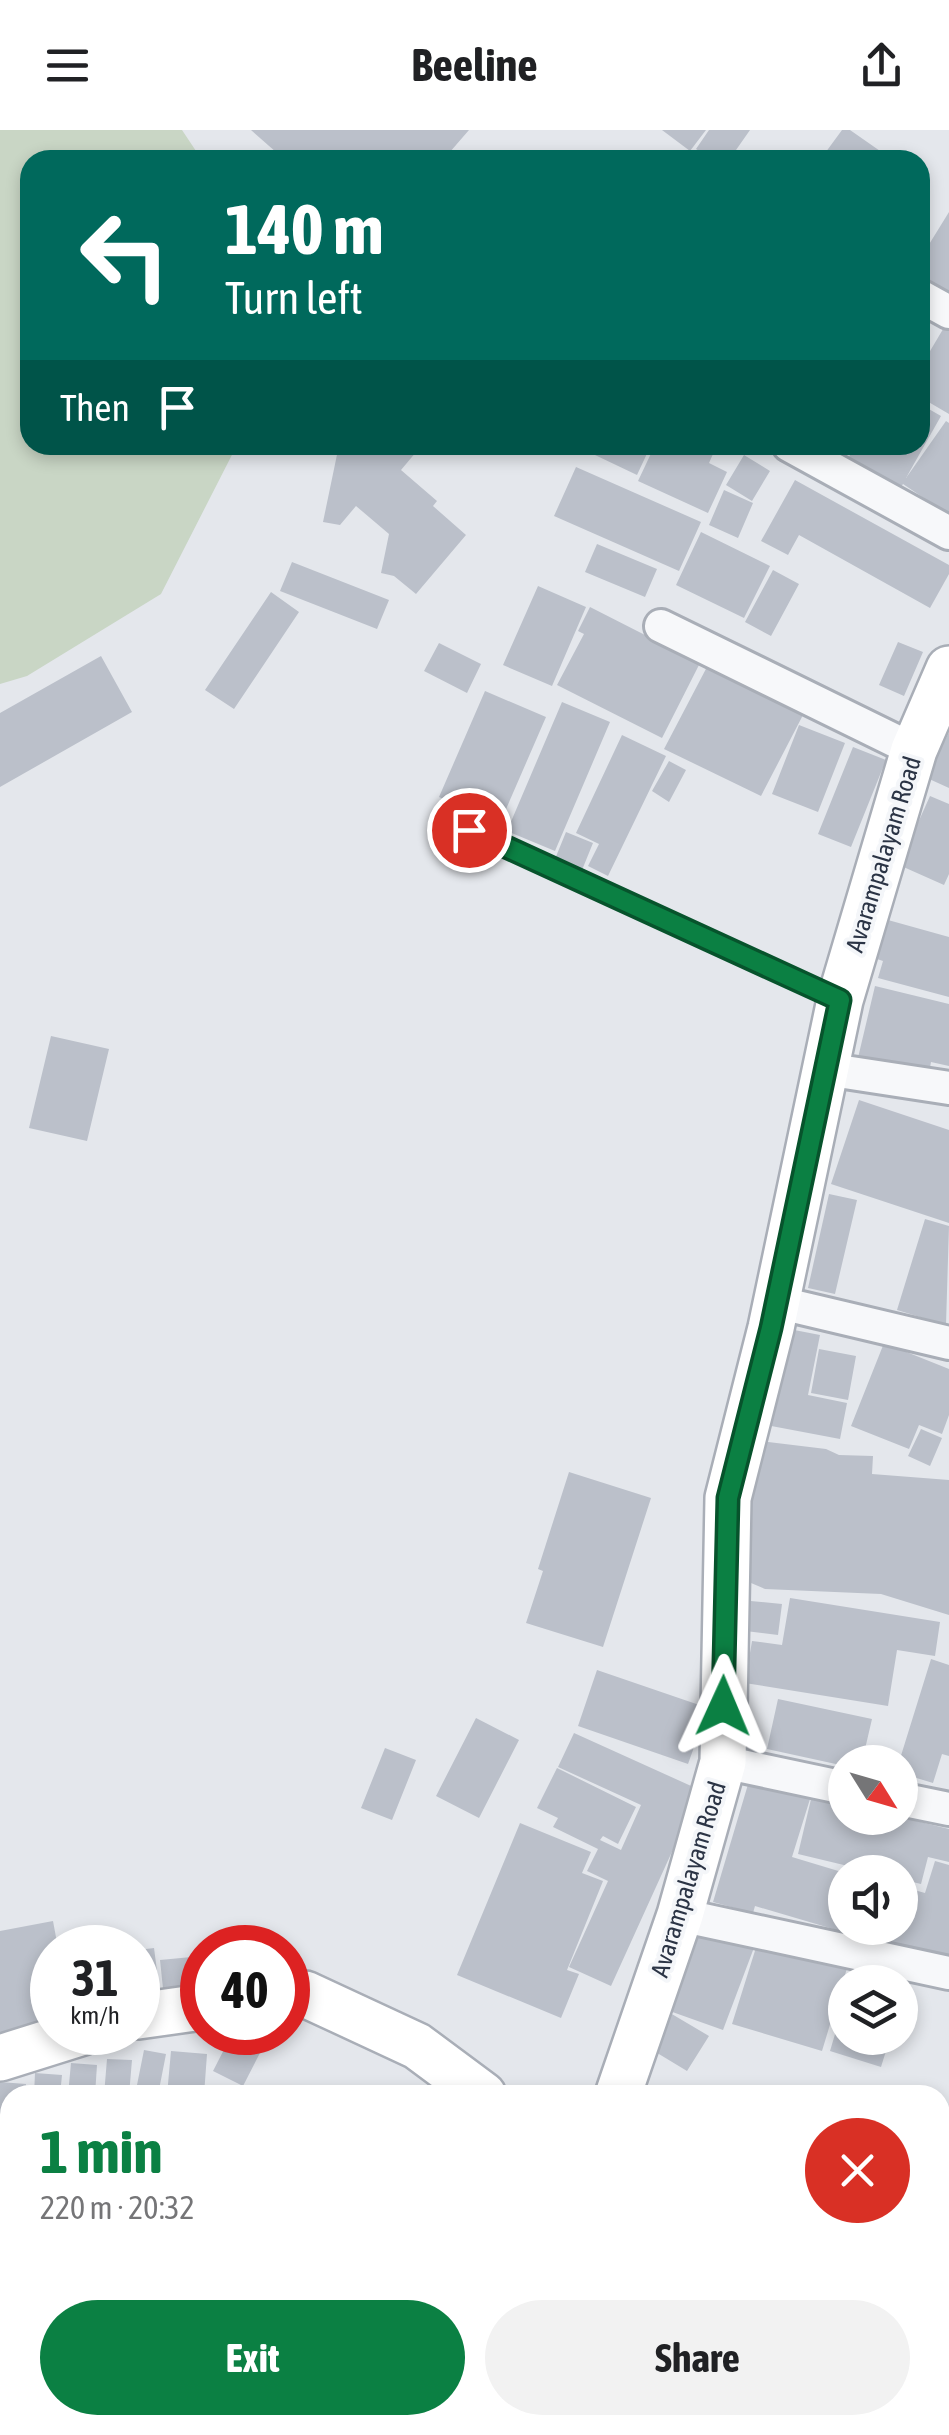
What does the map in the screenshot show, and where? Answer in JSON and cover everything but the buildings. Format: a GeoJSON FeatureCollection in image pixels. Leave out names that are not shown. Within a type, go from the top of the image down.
{"type":"FeatureCollection","features":[{"type":"Feature","properties":{"kind":"street"},"geometry":{"type":"LineString","coordinates":[[806,455],[949,533]]}},
{"type":"Feature","properties":{"kind":"street"},"geometry":{"type":"LineString","coordinates":[[661,626],[914,750]]}},
{"type":"Feature","properties":{"kind":"street","name":"Avarampalayam Road"},"geometry":{"type":"LineString","coordinates":[[621,2085],[680,1915],[723,1762],[728,1498],[776,1302],[840,1000],[914,750],[949,669]]}},
{"type":"Feature","properties":{"kind":"street"},"geometry":{"type":"LineString","coordinates":[[825,1070],[949,1088]]}},
{"type":"Feature","properties":{"kind":"street"},"geometry":{"type":"LineString","coordinates":[[776,1302],[949,1342]]}},
{"type":"Feature","properties":{"kind":"street"},"geometry":{"type":"LineString","coordinates":[[723,1762],[828,1784]]}},
{"type":"Feature","properties":{"kind":"street"},"geometry":{"type":"LineString","coordinates":[[918,1803],[949,1810]]}},
{"type":"Feature","properties":{"kind":"street"},"geometry":{"type":"LineString","coordinates":[[680,1915],[949,1973]]}},
{"type":"Feature","properties":{"kind":"street"},"geometry":{"type":"LineString","coordinates":[[310,1996],[418,2046],[470,2085]]}},
{"type":"Feature","properties":{"kind":"street"},"geometry":{"type":"LineString","coordinates":[[0,2058],[30,2048]]}},
{"type":"Feature","properties":{"kind":"lane"},"geometry":{"type":"LineString","coordinates":[[469,830],[840,1000]]}},
{"type":"Feature","properties":{"kind":"green space"},"geometry":{"type":"Polygon","coordinates":[[[0,130],[182,130],[195,150],[20,150],[20,455],[232,455],[161,594],[27,676],[0,684],[0,130]]]}},
{"type":"Feature","properties":{"kind":"route"},"geometry":{"type":"LineString","coordinates":[[469,830],[840,1000],[771,1328],[728,1498],[723,1706]]}}]}
